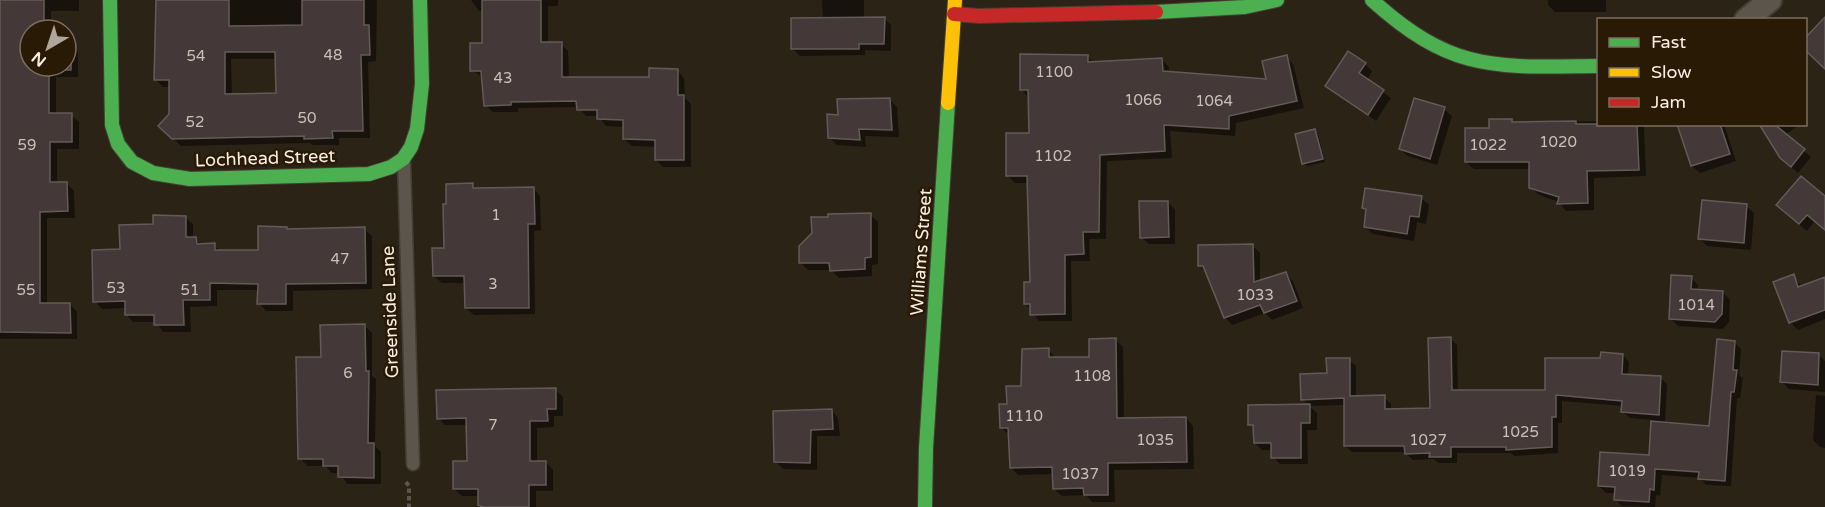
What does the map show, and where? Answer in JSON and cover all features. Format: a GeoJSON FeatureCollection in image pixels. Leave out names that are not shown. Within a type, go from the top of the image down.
{"type":"FeatureCollection","features":[{"type":"Feature","properties":{"kind":"street","name":"Lochhead Street"},"geometry":{"type":"LineString","coordinates":[[110,0],[112,125],[118,144],[132,162],[153,173],[190,179],[369,174],[388,168],[404,158]]}},
{"type":"Feature","properties":{"kind":"street"},"geometry":{"type":"LineString","coordinates":[[404,158],[417,136],[421,113],[420,0]]}},
{"type":"Feature","properties":{"kind":"street"},"geometry":{"type":"LineString","coordinates":[[955,7],[979,16],[1204,11],[1245,7],[1278,0]]}},
{"type":"Feature","properties":{"kind":"street"},"geometry":{"type":"LineString","coordinates":[[1372,0],[1429,43],[1461,58],[1504,64],[1597,66]]}},
{"type":"Feature","properties":{"kind":"street"},"geometry":{"type":"LineString","coordinates":[[1748,18],[1770,0]]}},
{"type":"Feature","properties":{"kind":"street","name":"Williams Street"},"geometry":{"type":"LineString","coordinates":[[925,507],[926,448],[955,7]]}},
{"type":"Feature","properties":{"kind":"lane","name":"Greenside Lane"},"geometry":{"type":"LineString","coordinates":[[404,158],[413,464]]}},
{"type":"Feature","properties":{"kind":"building"},"geometry":{"type":"Polygon","coordinates":[[[0,0],[44,0],[44,18],[18,18],[18,78],[49,78],[49,113],[72,113],[72,142],[50,142],[50,182],[67,182],[68,211],[40,212],[40,303],[70,303],[71,333],[0,332],[0,0]]]}},
{"type":"Feature","properties":{"kind":"building"},"geometry":{"type":"Polygon","coordinates":[[[156,0],[229,0],[229,26],[302,25],[302,0],[364,0],[364,25],[369,25],[370,55],[361,55],[363,131],[332,131],[333,138],[304,139],[304,136],[172,139],[158,126],[169,114],[169,80],[154,80],[156,0]],[[225,52],[225,94],[276,93],[275,52],[225,52]]]}},
{"type":"Feature","properties":{"kind":"building"},"geometry":{"type":"Polygon","coordinates":[[[482,0],[541,0],[541,42],[562,42],[562,77],[649,77],[649,68],[678,69],[678,95],[684,95],[684,160],[655,160],[655,140],[623,139],[623,120],[597,119],[597,110],[577,110],[576,101],[511,102],[511,105],[484,106],[481,71],[470,71],[470,43],[482,43],[482,0]]]}},
{"type":"Feature","properties":{"kind":"building"},"geometry":{"type":"Polygon","coordinates":[[[885,17],[884,44],[859,44],[859,49],[791,49],[791,18],[885,17]]]}},
{"type":"Feature","properties":{"kind":"building"},"geometry":{"type":"Polygon","coordinates":[[[1825,17],[1825,69],[1807,52],[1807,36],[1825,17]]]}},
{"type":"Feature","properties":{"kind":"building"},"geometry":{"type":"Polygon","coordinates":[[[1348,51],[1366,63],[1359,73],[1384,90],[1368,115],[1325,86],[1348,51]]]}},
{"type":"Feature","properties":{"kind":"building"},"geometry":{"type":"Polygon","coordinates":[[[1020,54],[1088,55],[1088,62],[1162,58],[1163,71],[1266,79],[1262,61],[1287,55],[1297,101],[1229,116],[1229,129],[1164,125],[1165,151],[1100,155],[1099,232],[1083,232],[1084,254],[1065,255],[1065,314],[1030,315],[1030,304],[1024,304],[1024,282],[1030,282],[1027,176],[1006,176],[1006,133],[1029,133],[1028,90],[1020,90],[1020,54]]]}},
{"type":"Feature","properties":{"kind":"building"},"geometry":{"type":"Polygon","coordinates":[[[890,98],[892,130],[859,129],[860,140],[828,138],[827,114],[838,115],[837,99],[890,98]]]}},
{"type":"Feature","properties":{"kind":"building"},"geometry":{"type":"Polygon","coordinates":[[[1414,98],[1445,107],[1430,159],[1399,149],[1414,98]]]}},
{"type":"Feature","properties":{"kind":"building"},"geometry":{"type":"Polygon","coordinates":[[[1489,119],[1512,119],[1512,122],[1576,121],[1576,124],[1597,124],[1597,126],[1637,126],[1639,170],[1587,171],[1588,203],[1557,204],[1559,197],[1529,188],[1529,162],[1465,162],[1465,128],[1489,128],[1489,119]]]}},
{"type":"Feature","properties":{"kind":"building"},"geometry":{"type":"Polygon","coordinates":[[[1678,126],[1721,126],[1730,154],[1691,166],[1678,126]]]}},
{"type":"Feature","properties":{"kind":"building"},"geometry":{"type":"Polygon","coordinates":[[[1760,126],[1776,126],[1805,149],[1791,167],[1780,158],[1760,126]]]}},
{"type":"Feature","properties":{"kind":"building"},"geometry":{"type":"Polygon","coordinates":[[[1315,129],[1323,159],[1302,164],[1295,134],[1315,129]]]}},
{"type":"Feature","properties":{"kind":"building"},"geometry":{"type":"Polygon","coordinates":[[[1801,176],[1825,196],[1825,230],[1807,215],[1799,224],[1776,205],[1801,176]]]}},
{"type":"Feature","properties":{"kind":"building"},"geometry":{"type":"Polygon","coordinates":[[[473,183],[473,188],[534,187],[535,224],[528,224],[529,308],[465,308],[464,276],[433,276],[432,248],[444,248],[443,204],[446,204],[446,184],[473,183]]]}},
{"type":"Feature","properties":{"kind":"building"},"geometry":{"type":"Polygon","coordinates":[[[1365,188],[1422,196],[1419,217],[1410,216],[1407,234],[1364,227],[1366,209],[1362,208],[1365,188]]]}},
{"type":"Feature","properties":{"kind":"building"},"geometry":{"type":"Polygon","coordinates":[[[1702,200],[1747,204],[1744,243],[1698,239],[1702,200]]]}},
{"type":"Feature","properties":{"kind":"building"},"geometry":{"type":"Polygon","coordinates":[[[1139,201],[1168,201],[1169,237],[1140,238],[1139,201]]]}},
{"type":"Feature","properties":{"kind":"building"},"geometry":{"type":"Polygon","coordinates":[[[871,213],[871,257],[865,258],[865,269],[830,271],[829,263],[799,263],[799,246],[812,233],[811,217],[828,217],[828,214],[871,213]]]}},
{"type":"Feature","properties":{"kind":"building"},"geometry":{"type":"Polygon","coordinates":[[[153,215],[186,216],[186,237],[196,237],[197,244],[215,243],[215,250],[258,250],[258,226],[287,227],[287,229],[365,227],[366,283],[286,284],[286,304],[257,304],[258,284],[210,283],[210,300],[183,300],[184,325],[154,325],[154,315],[125,315],[125,301],[93,302],[92,250],[120,249],[119,225],[153,224],[153,215]]]}},
{"type":"Feature","properties":{"kind":"building"},"geometry":{"type":"Polygon","coordinates":[[[1253,244],[1254,282],[1286,272],[1297,301],[1264,313],[1260,305],[1224,318],[1203,266],[1198,266],[1198,245],[1253,244]]]}},
{"type":"Feature","properties":{"kind":"building"},"geometry":{"type":"Polygon","coordinates":[[[1794,274],[1798,287],[1825,277],[1825,310],[1789,323],[1773,282],[1794,274]]]}},
{"type":"Feature","properties":{"kind":"building"},"geometry":{"type":"Polygon","coordinates":[[[1671,275],[1692,276],[1691,289],[1723,291],[1722,314],[1715,322],[1669,319],[1671,275]]]}},
{"type":"Feature","properties":{"kind":"building"},"geometry":{"type":"Polygon","coordinates":[[[365,324],[366,371],[369,371],[368,443],[374,443],[374,478],[338,477],[338,466],[323,466],[323,459],[298,459],[296,357],[321,357],[320,325],[365,324]]]}},
{"type":"Feature","properties":{"kind":"building"},"geometry":{"type":"Polygon","coordinates":[[[1451,337],[1452,390],[1545,390],[1545,358],[1600,358],[1601,352],[1623,354],[1622,374],[1661,376],[1659,415],[1621,412],[1622,401],[1556,395],[1556,417],[1552,417],[1552,447],[1506,450],[1506,447],[1451,447],[1451,457],[1429,457],[1430,453],[1405,454],[1404,446],[1344,446],[1344,398],[1301,400],[1300,374],[1327,373],[1326,358],[1350,358],[1350,396],[1385,395],[1385,409],[1430,408],[1428,338],[1451,337]]]}},
{"type":"Feature","properties":{"kind":"building"},"geometry":{"type":"Polygon","coordinates":[[[1116,338],[1117,418],[1186,417],[1187,462],[1108,463],[1108,495],[1084,495],[1083,488],[1053,489],[1052,467],[1010,468],[1008,428],[1000,428],[999,404],[1007,404],[1006,386],[1021,386],[1022,349],[1049,348],[1049,357],[1089,357],[1089,339],[1116,338]]]}},
{"type":"Feature","properties":{"kind":"building"},"geometry":{"type":"Polygon","coordinates":[[[1717,339],[1735,341],[1733,370],[1737,370],[1734,392],[1731,392],[1725,481],[1698,479],[1699,472],[1655,469],[1654,490],[1650,489],[1649,502],[1614,500],[1615,487],[1598,486],[1600,452],[1649,455],[1651,421],[1709,426],[1717,339]]]}},
{"type":"Feature","properties":{"kind":"building"},"geometry":{"type":"Polygon","coordinates":[[[1782,351],[1819,353],[1818,385],[1780,382],[1782,351]]]}},
{"type":"Feature","properties":{"kind":"building"},"geometry":{"type":"Polygon","coordinates":[[[556,388],[556,409],[547,409],[548,421],[530,421],[530,461],[546,461],[546,485],[529,485],[529,507],[483,507],[478,505],[478,489],[453,489],[453,461],[467,461],[466,418],[437,419],[436,390],[556,388]]]}},
{"type":"Feature","properties":{"kind":"building"},"geometry":{"type":"Polygon","coordinates":[[[1310,404],[1310,423],[1301,423],[1301,458],[1271,458],[1271,443],[1254,443],[1253,425],[1248,425],[1248,405],[1310,404]]]}},
{"type":"Feature","properties":{"kind":"building"},"geometry":{"type":"Polygon","coordinates":[[[832,409],[833,429],[811,430],[810,463],[774,462],[773,411],[832,409]]]}},
{"type":"Feature","properties":{"kind":"traffic: fast"},"geometry":{"type":"LineString","coordinates":[[110,0],[112,125],[118,144],[132,162],[153,173],[190,179],[369,174],[391,167],[403,159],[411,147],[417,129],[422,84],[420,0]]}},
{"type":"Feature","properties":{"kind":"traffic: fast"},"geometry":{"type":"LineString","coordinates":[[1156,12],[1245,7],[1277,0]]}},
{"type":"Feature","properties":{"kind":"traffic: fast"},"geometry":{"type":"LineString","coordinates":[[1372,0],[1401,24],[1427,41],[1452,53],[1477,61],[1503,65],[1597,66]]}},
{"type":"Feature","properties":{"kind":"traffic: fast"},"geometry":{"type":"LineString","coordinates":[[925,507],[926,448],[948,103]]}},
{"type":"Feature","properties":{"kind":"traffic: slow"},"geometry":{"type":"LineString","coordinates":[[948,103],[955,0]]}},
{"type":"Feature","properties":{"kind":"traffic: jam"},"geometry":{"type":"LineString","coordinates":[[954,14],[979,16],[1156,12]]}}]}
